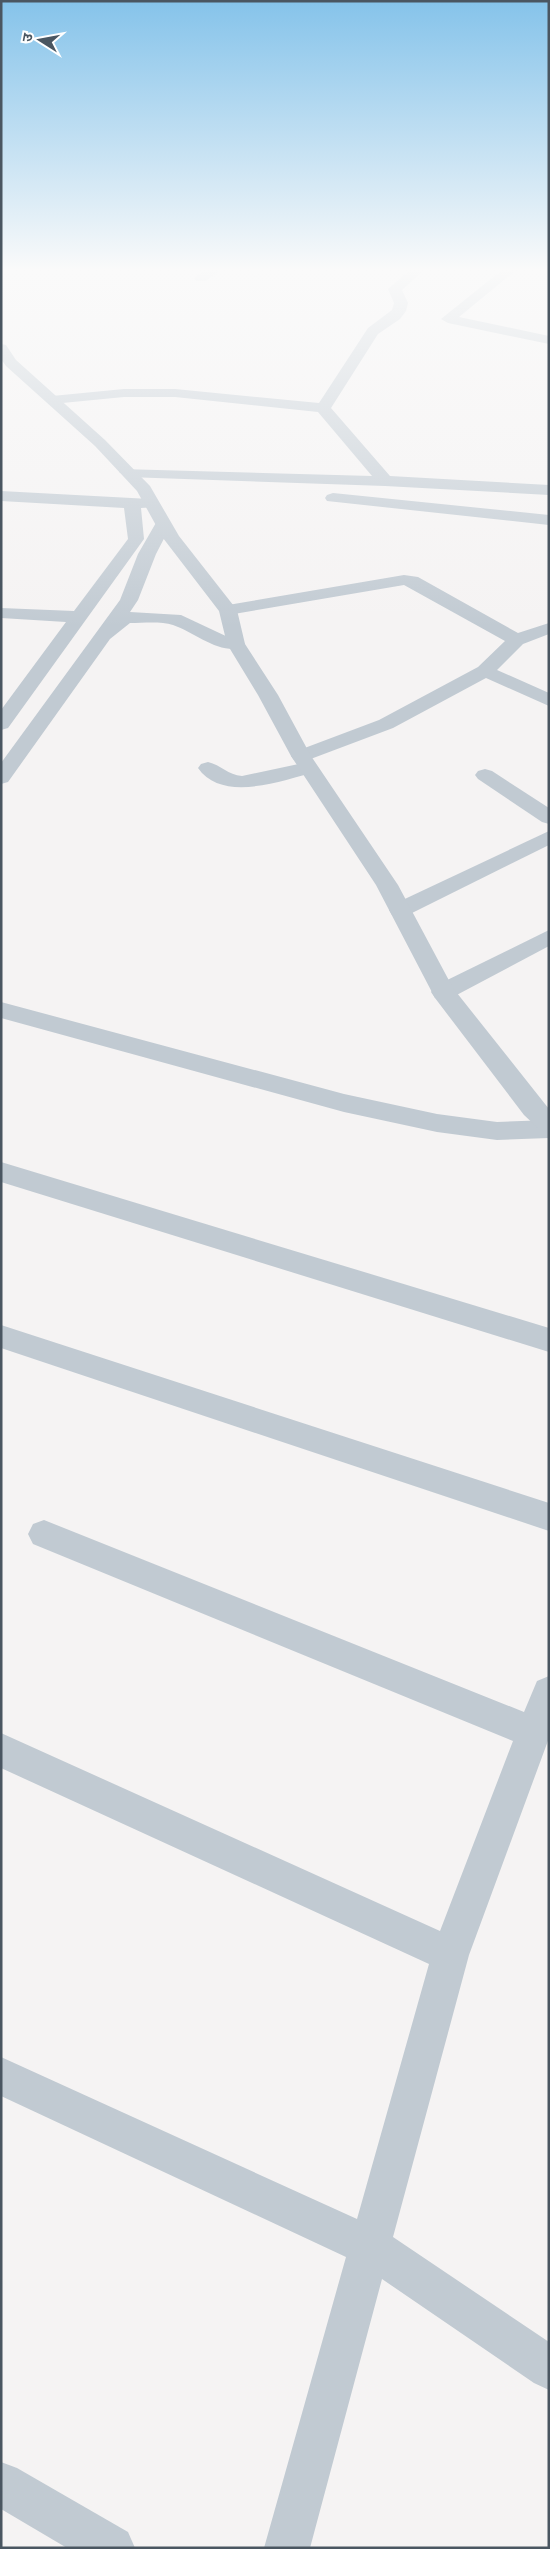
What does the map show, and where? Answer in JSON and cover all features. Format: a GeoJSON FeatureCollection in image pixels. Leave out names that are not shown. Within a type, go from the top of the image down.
{"type":"FeatureCollection","features":[{"type":"Feature","properties":{"kind":"street"},"geometry":{"type":"LineString","coordinates":[[40,389],[100,443],[144,489],[171,538],[228,610],[236,644],[268,695],[305,762],[387,885],[443,992],[544,1111]]}},
{"type":"Feature","properties":{"kind":"street"},"geometry":{"type":"LineString","coordinates":[[322,408],[335,389]]}},
{"type":"Feature","properties":{"kind":"street"},"geometry":{"type":"LineString","coordinates":[[52,400],[124,393],[175,393],[322,408],[385,481]]}},
{"type":"Feature","properties":{"kind":"street"},"geometry":{"type":"LineString","coordinates":[[127,472],[385,481],[549,490]]}},
{"type":"Feature","properties":{"kind":"street"},"geometry":{"type":"LineString","coordinates":[[1,496],[152,504]]}},
{"type":"Feature","properties":{"kind":"street"},"geometry":{"type":"LineString","coordinates":[[333,498],[549,520]]}},
{"type":"Feature","properties":{"kind":"street"},"geometry":{"type":"LineString","coordinates":[[1,724],[136,539],[132,503]]}},
{"type":"Feature","properties":{"kind":"street"},"geometry":{"type":"LineString","coordinates":[[1,778],[9,758],[129,600],[148,554],[164,525]]}},
{"type":"Feature","properties":{"kind":"street"},"geometry":{"type":"LineString","coordinates":[[228,610],[404,580],[412,581],[518,640]]}},
{"type":"Feature","properties":{"kind":"street"},"geometry":{"type":"LineString","coordinates":[[1,613],[79,617]]}},
{"type":"Feature","properties":{"kind":"street"},"geometry":{"type":"LineString","coordinates":[[104,635],[126,617],[175,619],[226,643],[236,644]]}},
{"type":"Feature","properties":{"kind":"street"},"geometry":{"type":"LineString","coordinates":[[208,768],[227,781],[242,782],[305,762],[386,724],[485,672],[518,640],[549,628]]}},
{"type":"Feature","properties":{"kind":"street"},"geometry":{"type":"LineString","coordinates":[[485,672],[549,700]]}},
{"type":"Feature","properties":{"kind":"street"},"geometry":{"type":"LineString","coordinates":[[484,775],[549,818]]}},
{"type":"Feature","properties":{"kind":"street"},"geometry":{"type":"LineString","coordinates":[[400,910],[549,837]]}},
{"type":"Feature","properties":{"kind":"street"},"geometry":{"type":"LineString","coordinates":[[443,992],[549,937]]}},
{"type":"Feature","properties":{"kind":"street"},"geometry":{"type":"LineString","coordinates":[[1,1010],[344,1103],[437,1122],[497,1131],[549,1129]]}},
{"type":"Feature","properties":{"kind":"street"},"geometry":{"type":"LineString","coordinates":[[1,1172],[549,1340]]}},
{"type":"Feature","properties":{"kind":"street"},"geometry":{"type":"LineString","coordinates":[[1,1336],[549,1517]]}},
{"type":"Feature","properties":{"kind":"street"},"geometry":{"type":"LineString","coordinates":[[44,1534],[534,1733]]}},
{"type":"Feature","properties":{"kind":"street"},"geometry":{"type":"LineString","coordinates":[[286,2548],[371,2248],[450,1955],[549,1692]]}},
{"type":"Feature","properties":{"kind":"street"},"geometry":{"type":"LineString","coordinates":[[1,1750],[450,1955]]}},
{"type":"Feature","properties":{"kind":"street"},"geometry":{"type":"LineString","coordinates":[[1,2076],[371,2248],[549,2368]]}},
{"type":"Feature","properties":{"kind":"street"},"geometry":{"type":"LineString","coordinates":[[1,2484],[112,2548]]}}]}
